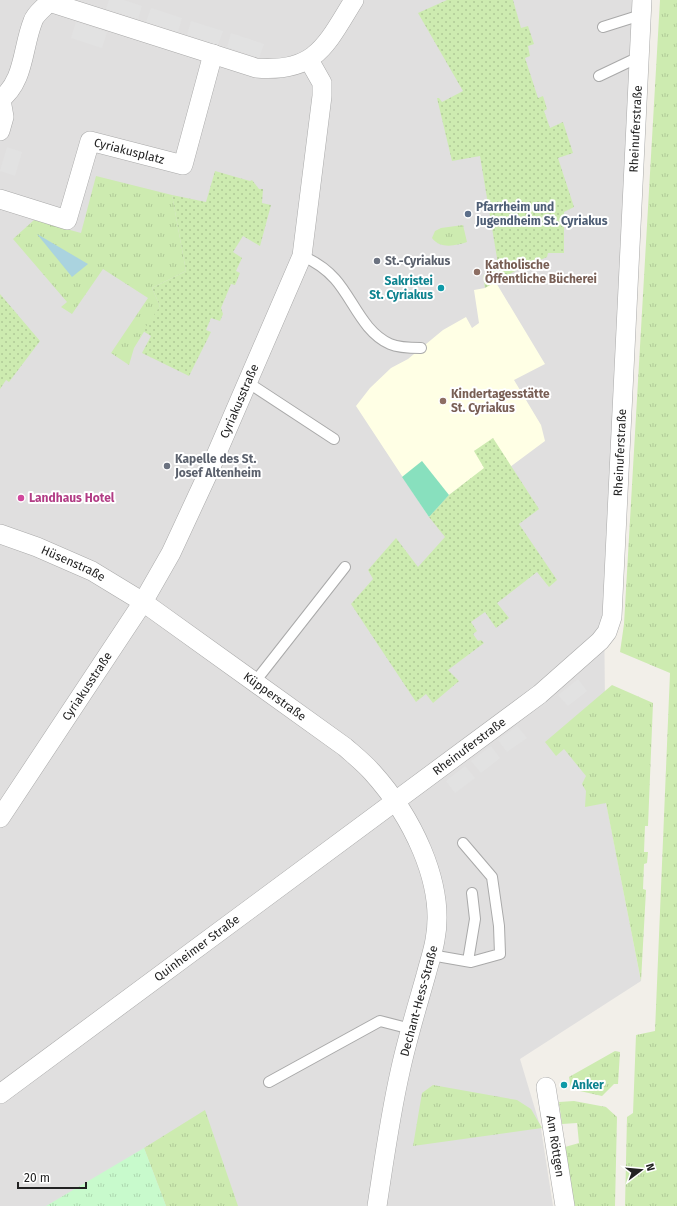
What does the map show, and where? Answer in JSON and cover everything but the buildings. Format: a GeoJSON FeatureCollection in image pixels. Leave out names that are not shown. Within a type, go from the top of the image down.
{"type":"FeatureCollection","features":[{"type":"Feature","properties":{"kind":"street"},"geometry":{"type":"LineString","coordinates":[[0,131],[4,117],[0,100],[11,90],[18,76],[33,19],[49,1],[256,68],[277,70],[294,66],[309,60],[321,50],[354,0]]}},
{"type":"Feature","properties":{"kind":"street","name":"Rheinuferstraße"},"geometry":{"type":"LineString","coordinates":[[395,803],[540,694],[600,641],[610,625],[612,617],[642,7]]}},
{"type":"Feature","properties":{"kind":"street","name":"Cyriakusplatz"},"geometry":{"type":"LineString","coordinates":[[0,199],[67,220],[90,141],[184,165],[212,54]]}},
{"type":"Feature","properties":{"kind":"street","name":"Cyriakusstraße"},"geometry":{"type":"LineString","coordinates":[[0,818],[143,602],[171,553],[302,256],[322,96],[322,83],[309,60]]}},
{"type":"Feature","properties":{"kind":"street","name":"Hüsenstraße"},"geometry":{"type":"LineString","coordinates":[[0,534],[37,547],[92,572],[143,602]]}},
{"type":"Feature","properties":{"kind":"street","name":"Küpperstraße"},"geometry":{"type":"LineString","coordinates":[[143,602],[345,747],[372,772],[395,803]]}},
{"type":"Feature","properties":{"kind":"street","name":"Dechant-Hess-Straße"},"geometry":{"type":"LineString","coordinates":[[377,1206],[389,1125],[400,1071],[435,939],[437,916],[435,892],[428,865],[416,838],[395,803]]}},
{"type":"Feature","properties":{"kind":"street","name":"Quinheimer Straße"},"geometry":{"type":"LineString","coordinates":[[0,1094],[395,803]]}},
{"type":"Feature","properties":{"kind":"street","name":"Am Röttgen"},"geometry":{"type":"LineString","coordinates":[[546,1087],[565,1206]]}},
{"type":"Feature","properties":{"kind":"lane"},"geometry":{"type":"LineString","coordinates":[[603,27],[642,7]]}},
{"type":"Feature","properties":{"kind":"lane"},"geometry":{"type":"LineString","coordinates":[[599,76],[639,56]]}},
{"type":"Feature","properties":{"kind":"lane"},"geometry":{"type":"LineString","coordinates":[[302,256],[314,261],[334,278],[370,329],[390,344],[405,348],[421,348]]}},
{"type":"Feature","properties":{"kind":"lane"},"geometry":{"type":"LineString","coordinates":[[247,382],[334,439]]}},
{"type":"Feature","properties":{"kind":"lane"},"geometry":{"type":"LineString","coordinates":[[254,682],[345,567]]}},
{"type":"Feature","properties":{"kind":"lane"},"geometry":{"type":"LineString","coordinates":[[431,955],[468,961],[500,954],[499,926],[492,877],[463,843]]}},
{"type":"Feature","properties":{"kind":"lane"},"geometry":{"type":"LineString","coordinates":[[468,961],[474,919],[472,893]]}},
{"type":"Feature","properties":{"kind":"lane"},"geometry":{"type":"LineString","coordinates":[[269,1082],[380,1021],[411,1029]]}},
{"type":"Feature","properties":{"kind":"shaded area"},"geometry":{"type":"Polygon","coordinates":[[[0,0],[634,0],[604,605],[606,802],[641,981],[520,1059],[541,1129],[553,1206],[0,1206],[0,0]]]}},
{"type":"Feature","properties":{"kind":"shaded area"},"geometry":{"type":"Polygon","coordinates":[[[109,0],[124,0],[142,6],[138,19],[106,9],[109,0]]]}},
{"type":"Feature","properties":{"kind":"shaded area"},"geometry":{"type":"Polygon","coordinates":[[[151,8],[182,18],[178,32],[146,22],[151,8]]]}},
{"type":"Feature","properties":{"kind":"shaded area"},"geometry":{"type":"Polygon","coordinates":[[[191,21],[223,31],[218,45],[187,35],[191,21]]]}},
{"type":"Feature","properties":{"kind":"shaded area"},"geometry":{"type":"Polygon","coordinates":[[[76,22],[107,32],[102,48],[71,38],[76,22]]]}},
{"type":"Feature","properties":{"kind":"shaded area"},"geometry":{"type":"Polygon","coordinates":[[[231,33],[264,44],[259,58],[227,47],[231,33]]]}},
{"type":"Feature","properties":{"kind":"shaded area"},"geometry":{"type":"Polygon","coordinates":[[[7,147],[22,152],[15,176],[0,171],[7,147]]]}},
{"type":"Feature","properties":{"kind":"shaded area","name":"Kindertagesstätte St. Cyriakus"},"geometry":{"type":"Polygon","coordinates":[[[495,281],[545,364],[514,380],[541,425],[545,441],[510,467],[492,438],[485,468],[449,495],[429,517],[356,406],[370,388],[391,368],[408,359],[443,330],[466,317],[472,328],[479,323],[474,290],[485,288],[495,281]]]}},
{"type":"Feature","properties":{"kind":"shaded area"},"geometry":{"type":"Polygon","coordinates":[[[578,679],[587,691],[568,706],[558,695],[578,679]]]}},
{"type":"Feature","properties":{"kind":"shaded area"},"geometry":{"type":"Polygon","coordinates":[[[517,726],[527,738],[507,752],[498,740],[517,726]]]}},
{"type":"Feature","properties":{"kind":"shaded area"},"geometry":{"type":"Polygon","coordinates":[[[491,746],[500,758],[481,773],[471,761],[491,746]]]}},
{"type":"Feature","properties":{"kind":"shaded area"},"geometry":{"type":"Polygon","coordinates":[[[465,766],[475,778],[455,793],[446,781],[465,766]]]}},
{"type":"Feature","properties":{"kind":"green space"},"geometry":{"type":"Polygon","coordinates":[[[447,0],[513,0],[521,28],[528,26],[534,44],[528,46],[530,56],[525,58],[538,98],[543,96],[547,109],[544,111],[550,128],[563,122],[573,153],[558,158],[574,207],[564,212],[564,253],[548,253],[547,257],[517,270],[485,288],[483,276],[498,264],[480,156],[452,161],[437,98],[439,98],[442,102],[463,91],[418,13],[447,0]]]}},
{"type":"Feature","properties":{"kind":"green space"},"geometry":{"type":"Polygon","coordinates":[[[660,0],[677,0],[677,1206],[625,1206],[627,1117],[633,1113],[636,1035],[655,1031],[670,673],[620,652],[624,624],[660,0]]]}},
{"type":"Feature","properties":{"kind":"green space"},"geometry":{"type":"Polygon","coordinates":[[[215,171],[250,181],[252,180],[259,189],[263,189],[262,203],[271,205],[260,246],[243,236],[233,252],[242,258],[236,271],[240,273],[235,285],[231,284],[221,308],[223,314],[220,321],[211,318],[206,330],[211,332],[189,376],[142,353],[151,336],[143,331],[160,306],[152,288],[186,271],[172,195],[206,202],[215,171]]]}},
{"type":"Feature","properties":{"kind":"green space"},"geometry":{"type":"Polygon","coordinates":[[[96,176],[172,195],[186,271],[152,288],[160,306],[134,348],[129,365],[111,353],[148,298],[103,269],[72,314],[61,307],[67,302],[13,239],[34,220],[81,233],[96,176]]]}},
{"type":"Feature","properties":{"kind":"green space"},"geometry":{"type":"Polygon","coordinates":[[[463,225],[467,242],[448,246],[439,244],[432,238],[435,231],[441,228],[463,225]]]}},
{"type":"Feature","properties":{"kind":"green space"},"geometry":{"type":"Polygon","coordinates":[[[0,294],[40,341],[9,382],[6,380],[0,389],[0,294]]]}},
{"type":"Feature","properties":{"kind":"green space"},"geometry":{"type":"Polygon","coordinates":[[[493,438],[539,509],[519,524],[557,580],[549,587],[537,572],[497,603],[509,618],[496,628],[485,612],[471,622],[477,631],[473,634],[478,641],[481,640],[484,643],[448,670],[459,681],[433,703],[426,694],[416,702],[351,604],[373,579],[368,570],[396,538],[418,567],[445,537],[429,517],[449,495],[484,468],[474,451],[493,438]]]}},
{"type":"Feature","properties":{"kind":"green space"},"geometry":{"type":"Polygon","coordinates":[[[422,461],[449,495],[429,517],[402,477],[422,461]]]}},
{"type":"Feature","properties":{"kind":"green space"},"geometry":{"type":"Polygon","coordinates":[[[612,685],[653,703],[648,826],[645,826],[644,852],[648,852],[647,863],[644,864],[643,889],[646,890],[641,981],[606,803],[585,807],[586,791],[582,784],[586,776],[564,749],[556,756],[545,742],[612,685]]]}},
{"type":"Feature","properties":{"kind":"green space"},"geometry":{"type":"Polygon","coordinates":[[[615,1051],[620,1052],[618,1084],[614,1084],[602,1096],[571,1089],[569,1077],[615,1051]]]}},
{"type":"Feature","properties":{"kind":"green space"},"geometry":{"type":"Polygon","coordinates":[[[433,1085],[517,1100],[531,1109],[542,1128],[413,1146],[422,1093],[433,1085]]]}},
{"type":"Feature","properties":{"kind":"green space"},"geometry":{"type":"Polygon","coordinates":[[[574,1101],[606,1107],[617,1117],[615,1206],[574,1206],[565,1147],[579,1143],[577,1123],[562,1124],[559,1102],[574,1101]]]}},
{"type":"Feature","properties":{"kind":"green space"},"geometry":{"type":"Polygon","coordinates":[[[205,1110],[238,1206],[166,1206],[144,1148],[205,1110]]]}},
{"type":"Feature","properties":{"kind":"green space"},"geometry":{"type":"Polygon","coordinates":[[[144,1148],[166,1206],[46,1206],[144,1148]]]}},
{"type":"Feature","properties":{"kind":"water"},"geometry":{"type":"Polygon","coordinates":[[[37,234],[88,264],[72,277],[37,234]]]}},
{"type":"Feature","properties":{"kind":"place","name":"Pfarrheim und Jugendheim St. Cyriakus"},"geometry":{"type":"Point","coordinates":[468,214]}},
{"type":"Feature","properties":{"kind":"place","name":"St.-Cyriakus"},"geometry":{"type":"Point","coordinates":[377,261]}},
{"type":"Feature","properties":{"kind":"place","name":"Katholische Öffentliche Bücherei"},"geometry":{"type":"Point","coordinates":[477,272]}},
{"type":"Feature","properties":{"kind":"place","name":"Sakristei St. Cyriakus"},"geometry":{"type":"Point","coordinates":[441,288]}},
{"type":"Feature","properties":{"kind":"place","name":"Kindertagesstätte St. Cyriakus"},"geometry":{"type":"Point","coordinates":[443,401]}},
{"type":"Feature","properties":{"kind":"place","name":"Kapelle des St. Josef Altenheim"},"geometry":{"type":"Point","coordinates":[167,466]}},
{"type":"Feature","properties":{"kind":"place","name":"Landhaus Hotel"},"geometry":{"type":"Point","coordinates":[21,498]}},
{"type":"Feature","properties":{"kind":"place","name":"Anker"},"geometry":{"type":"Point","coordinates":[564,1085]}}]}
